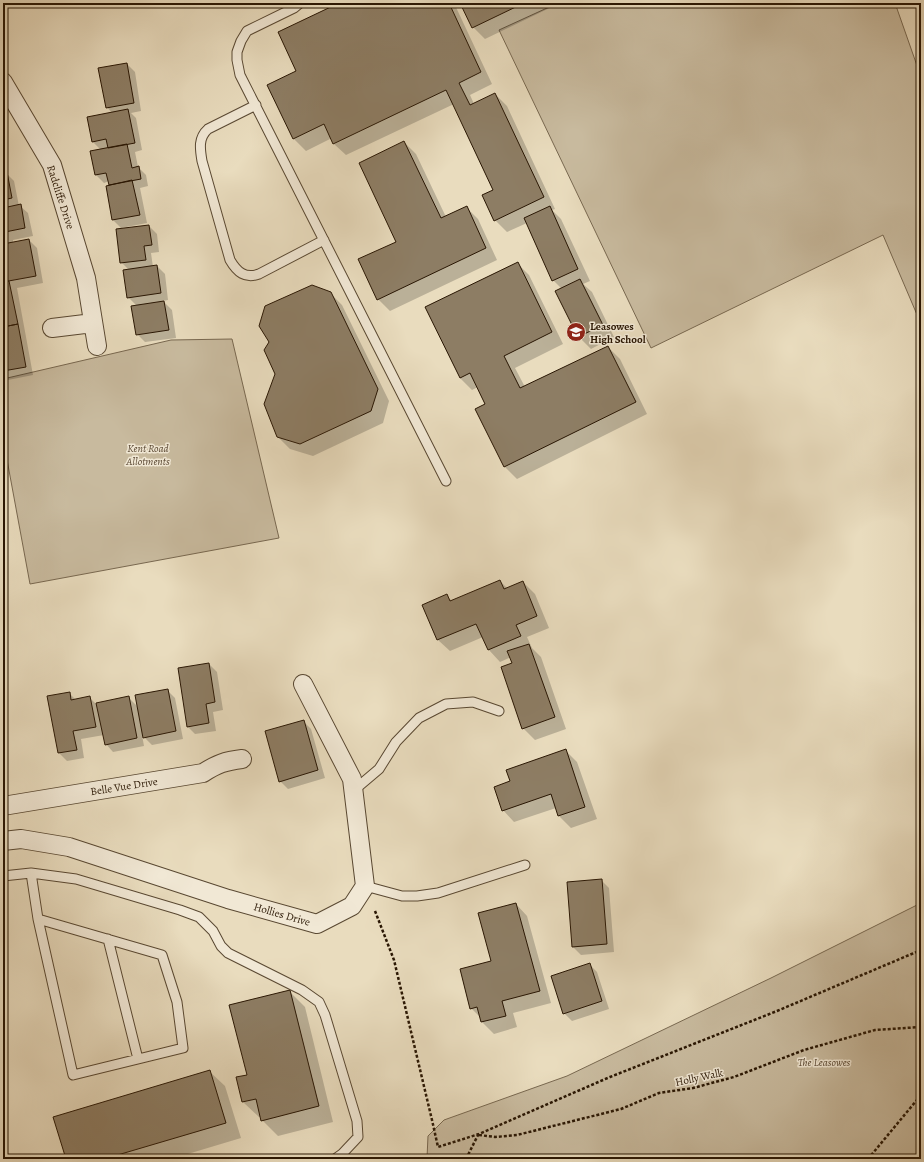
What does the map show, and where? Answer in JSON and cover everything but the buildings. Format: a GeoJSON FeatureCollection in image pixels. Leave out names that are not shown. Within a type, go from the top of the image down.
{"type":"FeatureCollection","features":[{"type":"Feature","properties":{"kind":"street","name":"Radcliffe Drive"},"geometry":{"type":"LineString","coordinates":[[3,82],[52,165],[86,278],[97,346]]}},
{"type":"Feature","properties":{"kind":"street"},"geometry":{"type":"LineString","coordinates":[[52,328],[93,323]]}},
{"type":"Feature","properties":{"kind":"street"},"geometry":{"type":"LineString","coordinates":[[303,684],[352,779],[365,886]]}},
{"type":"Feature","properties":{"kind":"street","name":"Belle Vue Drive"},"geometry":{"type":"LineString","coordinates":[[3,806],[203,773],[218,764],[231,760],[242,759]]}},
{"type":"Feature","properties":{"kind":"street","name":"Hollies Drive"},"geometry":{"type":"LineString","coordinates":[[3,842],[21,839],[69,847],[228,899],[318,924],[352,906],[365,886]]}},
{"type":"Feature","properties":{"kind":"lane"},"geometry":{"type":"LineString","coordinates":[[300,3],[294,8],[248,31],[241,41],[237,52],[240,75],[446,481]]}},
{"type":"Feature","properties":{"kind":"lane"},"geometry":{"type":"LineString","coordinates":[[256,105],[208,129],[203,133],[201,138],[200,149],[202,161],[230,260],[234,267],[240,272],[252,277],[324,240]]}},
{"type":"Feature","properties":{"kind":"lane"},"geometry":{"type":"LineString","coordinates":[[353,791],[380,769],[396,742],[419,718],[446,704],[473,702],[499,711]]}},
{"type":"Feature","properties":{"kind":"lane"},"geometry":{"type":"LineString","coordinates":[[365,886],[402,896],[417,896],[438,893],[525,865]]}},
{"type":"Feature","properties":{"kind":"lane"},"geometry":{"type":"LineString","coordinates":[[3,876],[31,873],[76,880],[180,910],[199,917],[213,931],[221,946],[228,953],[302,990],[319,1002],[325,1015],[357,1121],[358,1137],[342,1154],[335,1159]]}},
{"type":"Feature","properties":{"kind":"lane"},"geometry":{"type":"LineString","coordinates":[[31,873],[38,919],[72,1075],[183,1048],[177,1002],[162,955],[38,919]]}},
{"type":"Feature","properties":{"kind":"lane"},"geometry":{"type":"LineString","coordinates":[[108,939],[138,1059]]}},
{"type":"Feature","properties":{"kind":"path"},"geometry":{"type":"LineString","coordinates":[[365,886],[394,960],[438,1147],[479,1134],[610,1076],[777,1011],[921,950]]}},
{"type":"Feature","properties":{"kind":"path","name":"Holly Walk"},"geometry":{"type":"LineString","coordinates":[[479,1134],[495,1137],[517,1134],[621,1109],[659,1093],[693,1088],[734,1077],[804,1050],[875,1030],[921,1027]]}},
{"type":"Feature","properties":{"kind":"path"},"geometry":{"type":"LineString","coordinates":[[868,1159],[921,1095]]}},
{"type":"Feature","properties":{"kind":"path"},"geometry":{"type":"LineString","coordinates":[[466,1159],[479,1134]]}},
{"type":"Feature","properties":{"kind":"green space"},"geometry":{"type":"Polygon","coordinates":[[[558,3],[895,3],[921,77],[921,324],[883,235],[651,348],[499,30],[558,3]]]}},
{"type":"Feature","properties":{"kind":"green space","name":"Kent Road Allotments"},"geometry":{"type":"Polygon","coordinates":[[[232,339],[279,538],[30,584],[3,438],[3,379],[171,340],[232,339]]]}},
{"type":"Feature","properties":{"kind":"green space","name":"The Leasowes"},"geometry":{"type":"Polygon","coordinates":[[[921,903],[921,1159],[425,1159],[427,1158],[428,1136],[444,1120],[567,1076],[771,978],[921,903]]]}},
{"type":"Feature","properties":{"kind":"place","name":"Leasowes High School"},"geometry":{"type":"Point","coordinates":[576,332]}}]}
